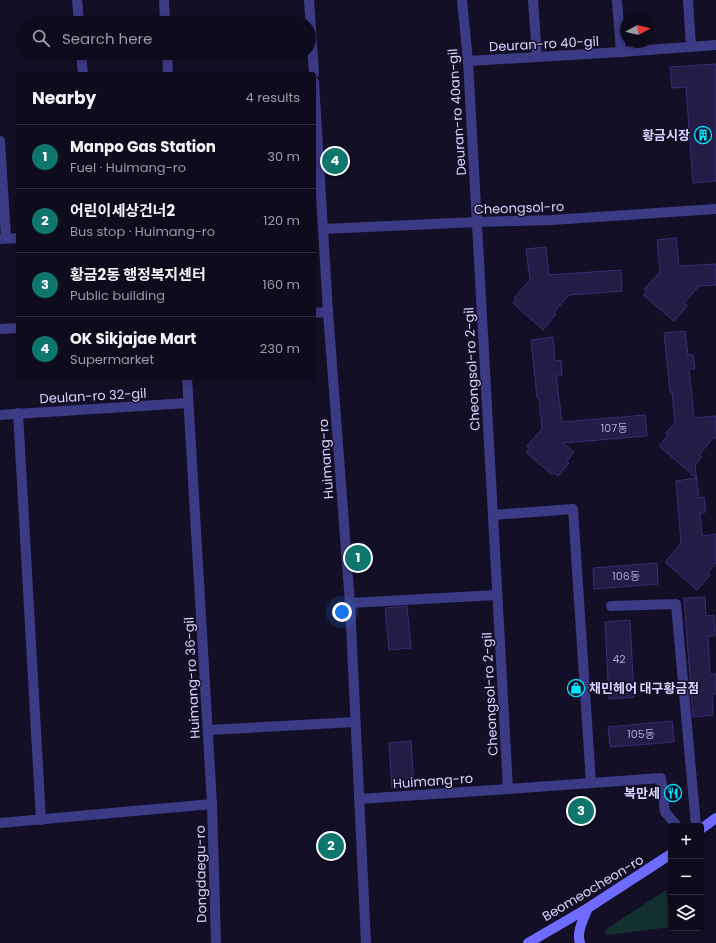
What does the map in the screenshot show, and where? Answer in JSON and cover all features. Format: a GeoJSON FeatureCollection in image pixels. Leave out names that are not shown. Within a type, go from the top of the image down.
{"type":"FeatureCollection","features":[{"type":"Feature","properties":{"kind":"main road"},"geometry":{"type":"LineString","coordinates":[[704,827],[716,818]]}},
{"type":"Feature","properties":{"kind":"main road","name":"Beomeocheon-ro"},"geometry":{"type":"LineString","coordinates":[[528,943],[588,908],[668,856]]}},
{"type":"Feature","properties":{"kind":"main road"},"geometry":{"type":"LineString","coordinates":[[580,943],[580,930],[588,908]]}},
{"type":"Feature","properties":{"kind":"street"},"geometry":{"type":"LineString","coordinates":[[78,0],[79,16]]}},
{"type":"Feature","properties":{"kind":"street"},"geometry":{"type":"LineString","coordinates":[[164,0],[165,16]]}},
{"type":"Feature","properties":{"kind":"street"},"geometry":{"type":"LineString","coordinates":[[309,0],[310,16]]}},
{"type":"Feature","properties":{"kind":"street","name":"Deuran-ro 40an-gil"},"geometry":{"type":"LineString","coordinates":[[462,0],[468,61],[477,222]]}},
{"type":"Feature","properties":{"kind":"street"},"geometry":{"type":"LineString","coordinates":[[533,0],[537,57]]}},
{"type":"Feature","properties":{"kind":"street"},"geometry":{"type":"LineString","coordinates":[[617,0],[621,52]]}},
{"type":"Feature","properties":{"kind":"street"},"geometry":{"type":"LineString","coordinates":[[688,0],[691,47]]}},
{"type":"Feature","properties":{"kind":"street","name":"Deuran-ro 40-gil"},"geometry":{"type":"LineString","coordinates":[[468,61],[716,45]]}},
{"type":"Feature","properties":{"kind":"street"},"geometry":{"type":"LineString","coordinates":[[81,60],[82,72]]}},
{"type":"Feature","properties":{"kind":"street"},"geometry":{"type":"LineString","coordinates":[[167,60],[168,72]]}},
{"type":"Feature","properties":{"kind":"street"},"geometry":{"type":"LineString","coordinates":[[313,60],[314,72]]}},
{"type":"Feature","properties":{"kind":"street","name":"Huimang-ro"},"geometry":{"type":"LineString","coordinates":[[316,115],[328,312],[350,603],[366,943]]}},
{"type":"Feature","properties":{"kind":"street"},"geometry":{"type":"LineString","coordinates":[[0,141],[3,239],[16,238]]}},
{"type":"Feature","properties":{"kind":"street","name":"Cheongsol-ro"},"geometry":{"type":"LineString","coordinates":[[323,229],[552,220],[716,209]]}},
{"type":"Feature","properties":{"kind":"street","name":"Cheongsol-ro 2-gil"},"geometry":{"type":"LineString","coordinates":[[477,222],[508,789]]}},
{"type":"Feature","properties":{"kind":"street"},"geometry":{"type":"LineString","coordinates":[[316,313],[328,312]]}},
{"type":"Feature","properties":{"kind":"street"},"geometry":{"type":"LineString","coordinates":[[0,329],[16,328]]}},
{"type":"Feature","properties":{"kind":"street","name":"Huimang-ro 36-gil"},"geometry":{"type":"LineString","coordinates":[[187,380],[212,804]]}},
{"type":"Feature","properties":{"kind":"street","name":"Deulan-ro 32-gil"},"geometry":{"type":"LineString","coordinates":[[0,414],[188,403]]}},
{"type":"Feature","properties":{"kind":"street"},"geometry":{"type":"LineString","coordinates":[[18,413],[41,820]]}},
{"type":"Feature","properties":{"kind":"street"},"geometry":{"type":"LineString","coordinates":[[493,515],[573,509],[591,783]]}},
{"type":"Feature","properties":{"kind":"street"},"geometry":{"type":"LineString","coordinates":[[350,603],[497,595]]}},
{"type":"Feature","properties":{"kind":"street"},"geometry":{"type":"LineString","coordinates":[[611,606],[676,604],[696,823]]}},
{"type":"Feature","properties":{"kind":"street"},"geometry":{"type":"LineString","coordinates":[[208,730],[355,722]]}},
{"type":"Feature","properties":{"kind":"street"},"geometry":{"type":"LineString","coordinates":[[508,789],[661,778],[665,812],[674,823]]}},
{"type":"Feature","properties":{"kind":"street","name":"Huimang-ro"},"geometry":{"type":"LineString","coordinates":[[359,799],[508,789]]}},
{"type":"Feature","properties":{"kind":"street"},"geometry":{"type":"LineString","coordinates":[[0,823],[212,804]]}},
{"type":"Feature","properties":{"kind":"street","name":"Dongdaegu-ro"},"geometry":{"type":"LineString","coordinates":[[212,804],[216,943]]}},
{"type":"Feature","properties":{"kind":"green space"},"geometry":{"type":"Polygon","coordinates":[[[666,890],[668,905],[668,927],[607,935],[605,934],[605,931],[666,890]]]}},
{"type":"Feature","properties":{"kind":"building","name":"황금시장"},"geometry":{"type":"Polygon","coordinates":[[[716,64],[716,181],[693,183],[686,87],[672,88],[670,67],[716,64]]]}},
{"type":"Feature","properties":{"kind":"building"},"geometry":{"type":"Polygon","coordinates":[[[676,238],[679,266],[716,264],[716,285],[699,286],[684,303],[687,306],[674,321],[643,295],[647,291],[644,289],[660,272],[657,240],[676,238]]]}},
{"type":"Feature","properties":{"kind":"building"},"geometry":{"type":"Polygon","coordinates":[[[546,247],[549,275],[621,270],[622,291],[569,295],[554,312],[556,314],[543,330],[513,303],[516,300],[514,298],[530,280],[526,249],[546,247]]]}},
{"type":"Feature","properties":{"kind":"building"},"geometry":{"type":"Polygon","coordinates":[[[685,331],[688,355],[693,354],[695,369],[689,369],[694,418],[716,416],[716,438],[713,438],[699,455],[702,457],[695,465],[699,498],[704,497],[706,512],[700,512],[702,536],[716,534],[716,563],[708,572],[710,575],[697,590],[665,562],[681,543],[676,481],[696,478],[659,446],[669,434],[665,434],[675,422],[672,392],[670,392],[664,333],[685,331]]]}},
{"type":"Feature","properties":{"kind":"building"},"geometry":{"type":"Polygon","coordinates":[[[553,337],[555,361],[561,360],[562,375],[556,375],[562,422],[645,415],[647,436],[563,443],[574,452],[567,461],[569,463],[558,476],[554,473],[552,475],[526,452],[529,448],[527,446],[542,429],[531,340],[553,337]]]}},
{"type":"Feature","properties":{"kind":"building"},"geometry":{"type":"Polygon","coordinates":[[[657,563],[658,584],[594,589],[593,568],[657,563]]]}},
{"type":"Feature","properties":{"kind":"building"},"geometry":{"type":"Polygon","coordinates":[[[705,597],[706,616],[714,615],[715,636],[708,636],[710,675],[716,674],[716,694],[712,694],[713,715],[693,717],[684,598],[705,597]]]}},
{"type":"Feature","properties":{"kind":"building"},"geometry":{"type":"Polygon","coordinates":[[[407,606],[411,648],[389,650],[385,608],[407,606]]]}},
{"type":"Feature","properties":{"kind":"building"},"geometry":{"type":"Polygon","coordinates":[[[630,620],[634,697],[609,699],[605,622],[630,620]]]}},
{"type":"Feature","properties":{"kind":"building"},"geometry":{"type":"Polygon","coordinates":[[[672,721],[674,742],[610,747],[608,727],[672,721]]]}},
{"type":"Feature","properties":{"kind":"building"},"geometry":{"type":"Polygon","coordinates":[[[411,741],[414,786],[392,788],[389,743],[411,741]]]}},
{"type":"Feature","properties":{"kind":"place","name":"황금시장"},"geometry":{"type":"Point","coordinates":[703,135]}},
{"type":"Feature","properties":{"kind":"place","name":"OK Sikjajae Mart"},"geometry":{"type":"Point","coordinates":[335,161]}},
{"type":"Feature","properties":{"kind":"place","name":"Manpo Gas Station"},"geometry":{"type":"Point","coordinates":[358,558]}},
{"type":"Feature","properties":{"kind":"place","name":"채민헤어 대구황금점"},"geometry":{"type":"Point","coordinates":[576,688]}},
{"type":"Feature","properties":{"kind":"place","name":"복만세"},"geometry":{"type":"Point","coordinates":[673,793]}},
{"type":"Feature","properties":{"kind":"place","name":"황금2동 행정복지센터"},"geometry":{"type":"Point","coordinates":[581,811]}},
{"type":"Feature","properties":{"kind":"place","name":"어린이세상건너2"},"geometry":{"type":"Point","coordinates":[331,846]}}]}
